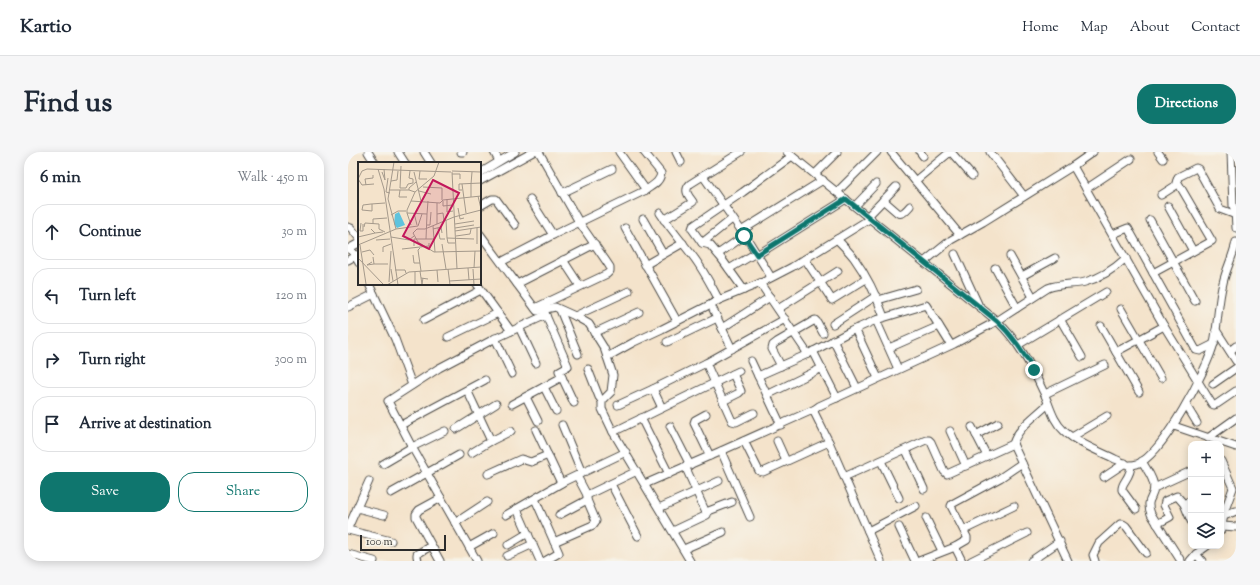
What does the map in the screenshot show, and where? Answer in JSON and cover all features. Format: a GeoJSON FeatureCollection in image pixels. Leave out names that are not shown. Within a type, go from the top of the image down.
{"type":"FeatureCollection","features":[{"type":"Feature","properties":{"kind":"street"},"geometry":{"type":"LineString","coordinates":[[368,152],[374,162]]}},
{"type":"Feature","properties":{"kind":"street"},"geometry":{"type":"LineString","coordinates":[[398,152],[404,162]]}},
{"type":"Feature","properties":{"kind":"street"},"geometry":{"type":"LineString","coordinates":[[424,152],[430,162]]}},
{"type":"Feature","properties":{"kind":"street"},"geometry":{"type":"LineString","coordinates":[[494,152],[499,161]]}},
{"type":"Feature","properties":{"kind":"street"},"geometry":{"type":"LineString","coordinates":[[481,172],[515,152]]}},
{"type":"Feature","properties":{"kind":"street"},"geometry":{"type":"LineString","coordinates":[[481,180],[533,152]]}},
{"type":"Feature","properties":{"kind":"street"},"geometry":{"type":"LineString","coordinates":[[534,308],[607,274],[610,271],[610,267],[579,222],[539,152]]}},
{"type":"Feature","properties":{"kind":"street"},"geometry":{"type":"LineString","coordinates":[[619,152],[646,190]]}},
{"type":"Feature","properties":{"kind":"street"},"geometry":{"type":"LineString","coordinates":[[501,262],[656,184],[660,179],[661,173],[644,152]]}},
{"type":"Feature","properties":{"kind":"street"},"geometry":{"type":"LineString","coordinates":[[676,152],[681,162]]}},
{"type":"Feature","properties":{"kind":"street"},"geometry":{"type":"LineString","coordinates":[[664,220],[693,202],[686,191],[686,188],[690,184],[741,152]]}},
{"type":"Feature","properties":{"kind":"street"},"geometry":{"type":"LineString","coordinates":[[815,174],[837,152]]}},
{"type":"Feature","properties":{"kind":"street"},"geometry":{"type":"LineString","coordinates":[[837,192],[877,152]]}},
{"type":"Feature","properties":{"kind":"street"},"geometry":{"type":"LineString","coordinates":[[891,152],[960,235]]}},
{"type":"Feature","properties":{"kind":"street"},"geometry":{"type":"LineString","coordinates":[[915,182],[951,152],[972,176]]}},
{"type":"Feature","properties":{"kind":"street"},"geometry":{"type":"LineString","coordinates":[[924,262],[951,240],[1073,166],[1093,152]]}},
{"type":"Feature","properties":{"kind":"street"},"geometry":{"type":"LineString","coordinates":[[1158,152],[1163,159]]}},
{"type":"Feature","properties":{"kind":"street"},"geometry":{"type":"LineString","coordinates":[[1231,152],[1233,206],[1236,212],[1236,228]]}},
{"type":"Feature","properties":{"kind":"street"},"geometry":{"type":"LineString","coordinates":[[1235,152],[1236,165]]}},
{"type":"Feature","properties":{"kind":"street"},"geometry":{"type":"LineString","coordinates":[[994,153],[1024,196]]}},
{"type":"Feature","properties":{"kind":"street"},"geometry":{"type":"LineString","coordinates":[[744,290],[710,245],[702,243],[692,229],[693,226],[723,206],[790,154],[979,306],[1009,332],[1034,370],[1050,411],[1064,431],[1072,437],[1128,464],[1131,471],[1122,487],[1122,490],[1136,510]]}},
{"type":"Feature","properties":{"kind":"street"},"geometry":{"type":"LineString","coordinates":[[1086,189],[1131,159]]}},
{"type":"Feature","properties":{"kind":"street"},"geometry":{"type":"LineString","coordinates":[[1073,166],[1164,326],[1212,404],[1217,404],[1236,392]]}},
{"type":"Feature","properties":{"kind":"street"},"geometry":{"type":"LineString","coordinates":[[1161,195],[1175,186],[1178,177],[1193,168],[1196,168],[1198,169],[1220,209],[1236,212]]}},
{"type":"Feature","properties":{"kind":"street"},"geometry":{"type":"LineString","coordinates":[[562,193],[612,169]]}},
{"type":"Feature","properties":{"kind":"street"},"geometry":{"type":"LineString","coordinates":[[703,176],[772,278]]}},
{"type":"Feature","properties":{"kind":"street"},"geometry":{"type":"LineString","coordinates":[[718,254],[743,234],[823,180]]}},
{"type":"Feature","properties":{"kind":"street"},"geometry":{"type":"LineString","coordinates":[[1153,273],[1212,240],[1177,181]]}},
{"type":"Feature","properties":{"kind":"street"},"geometry":{"type":"LineString","coordinates":[[855,206],[876,184]]}},
{"type":"Feature","properties":{"kind":"street"},"geometry":{"type":"LineString","coordinates":[[607,357],[719,300],[772,278],[805,259],[869,217],[896,187]]}},
{"type":"Feature","properties":{"kind":"street"},"geometry":{"type":"LineString","coordinates":[[481,205],[494,198],[515,225]]}},
{"type":"Feature","properties":{"kind":"street"},"geometry":{"type":"LineString","coordinates":[[530,199],[553,235]]}},
{"type":"Feature","properties":{"kind":"street"},"geometry":{"type":"LineString","coordinates":[[729,269],[846,199]]}},
{"type":"Feature","properties":{"kind":"street"},"geometry":{"type":"LineString","coordinates":[[883,200],[900,214],[910,206]]}},
{"type":"Feature","properties":{"kind":"street"},"geometry":{"type":"LineString","coordinates":[[1168,206],[1193,251]]}},
{"type":"Feature","properties":{"kind":"street"},"geometry":{"type":"LineString","coordinates":[[660,213],[669,228],[676,234],[693,256],[719,300]]}},
{"type":"Feature","properties":{"kind":"street"},"geometry":{"type":"LineString","coordinates":[[643,219],[663,254]]}},
{"type":"Feature","properties":{"kind":"street"},"geometry":{"type":"LineString","coordinates":[[702,243],[732,219]]}},
{"type":"Feature","properties":{"kind":"street"},"geometry":{"type":"LineString","coordinates":[[1150,220],[1195,301]]}},
{"type":"Feature","properties":{"kind":"street"},"geometry":{"type":"LineString","coordinates":[[348,227],[351,228],[358,237]]}},
{"type":"Feature","properties":{"kind":"street"},"geometry":{"type":"LineString","coordinates":[[625,228],[677,321]]}},
{"type":"Feature","properties":{"kind":"street"},"geometry":{"type":"LineString","coordinates":[[1113,234],[1128,228],[1196,350],[1200,351],[1214,344]]}},
{"type":"Feature","properties":{"kind":"street"},"geometry":{"type":"LineString","coordinates":[[481,235],[534,308],[537,311],[545,312]]}},
{"type":"Feature","properties":{"kind":"street"},"geometry":{"type":"LineString","coordinates":[[837,239],[854,258],[877,298],[884,317]]}},
{"type":"Feature","properties":{"kind":"street"},"geometry":{"type":"LineString","coordinates":[[1104,476],[1128,464],[1142,461],[1147,458],[1174,426],[1186,405],[1214,344],[1222,287],[1236,242]]}},
{"type":"Feature","properties":{"kind":"street"},"geometry":{"type":"LineString","coordinates":[[645,264],[683,243]]}},
{"type":"Feature","properties":{"kind":"street"},"geometry":{"type":"LineString","coordinates":[[348,260],[357,255],[349,248],[358,244]]}},
{"type":"Feature","properties":{"kind":"street"},"geometry":{"type":"LineString","coordinates":[[517,284],[595,244]]}},
{"type":"Feature","properties":{"kind":"street"},"geometry":{"type":"LineString","coordinates":[[955,254],[979,306]]}},
{"type":"Feature","properties":{"kind":"street"},"geometry":{"type":"LineString","coordinates":[[1010,256],[1034,297]]}},
{"type":"Feature","properties":{"kind":"street"},"geometry":{"type":"LineString","coordinates":[[1022,276],[1055,258]]}},
{"type":"Feature","properties":{"kind":"street"},"geometry":{"type":"LineString","coordinates":[[645,484],[781,425],[878,378],[951,345],[997,321],[1048,288],[1057,285],[1085,282],[1103,276],[1126,258]]}},
{"type":"Feature","properties":{"kind":"street"},"geometry":{"type":"LineString","coordinates":[[805,259],[832,300],[866,279]]}},
{"type":"Feature","properties":{"kind":"street"},"geometry":{"type":"LineString","coordinates":[[564,260],[580,286]]}},
{"type":"Feature","properties":{"kind":"street"},"geometry":{"type":"LineString","coordinates":[[995,268],[1017,308]]}},
{"type":"Feature","properties":{"kind":"street"},"geometry":{"type":"LineString","coordinates":[[778,309],[838,271]]}},
{"type":"Feature","properties":{"kind":"street"},"geometry":{"type":"LineString","coordinates":[[760,283],[793,332],[811,352],[822,368],[837,398]]}},
{"type":"Feature","properties":{"kind":"street"},"geometry":{"type":"LineString","coordinates":[[370,285],[395,339],[412,385]]}},
{"type":"Feature","properties":{"kind":"street"},"geometry":{"type":"LineString","coordinates":[[424,320],[479,287],[511,331]]}},
{"type":"Feature","properties":{"kind":"street"},"geometry":{"type":"LineString","coordinates":[[833,324],[877,298],[916,289]]}},
{"type":"Feature","properties":{"kind":"street"},"geometry":{"type":"LineString","coordinates":[[575,316],[629,291]]}},
{"type":"Feature","properties":{"kind":"street"},"geometry":{"type":"LineString","coordinates":[[1018,344],[1106,292]]}},
{"type":"Feature","properties":{"kind":"street"},"geometry":{"type":"LineString","coordinates":[[348,307],[374,294]]}},
{"type":"Feature","properties":{"kind":"street"},"geometry":{"type":"LineString","coordinates":[[722,328],[770,297]]}},
{"type":"Feature","properties":{"kind":"street"},"geometry":{"type":"LineString","coordinates":[[711,305],[732,349]]}},
{"type":"Feature","properties":{"kind":"street"},"geometry":{"type":"LineString","coordinates":[[758,376],[876,320],[926,305],[951,345]]}},
{"type":"Feature","properties":{"kind":"street"},"geometry":{"type":"LineString","coordinates":[[477,561],[412,447],[388,401],[438,368],[555,308],[575,316],[589,324],[604,348],[613,375],[611,392],[602,401]]}},
{"type":"Feature","properties":{"kind":"street"},"geometry":{"type":"LineString","coordinates":[[1121,309],[1161,378]]}},
{"type":"Feature","properties":{"kind":"street"},"geometry":{"type":"LineString","coordinates":[[560,310],[578,354]]}},
{"type":"Feature","properties":{"kind":"street"},"geometry":{"type":"LineString","coordinates":[[545,312],[568,366],[559,371],[574,403]]}},
{"type":"Feature","properties":{"kind":"street"},"geometry":{"type":"LineString","coordinates":[[594,333],[639,312]]}},
{"type":"Feature","properties":{"kind":"street"},"geometry":{"type":"LineString","coordinates":[[448,337],[498,313]]}},
{"type":"Feature","properties":{"kind":"street"},"geometry":{"type":"LineString","coordinates":[[667,342],[717,318]]}},
{"type":"Feature","properties":{"kind":"street"},"geometry":{"type":"LineString","coordinates":[[618,405],[706,363],[785,319]]}},
{"type":"Feature","properties":{"kind":"street"},"geometry":{"type":"LineString","coordinates":[[1060,319],[1082,357]]}},
{"type":"Feature","properties":{"kind":"street"},"geometry":{"type":"LineString","coordinates":[[781,366],[772,349],[773,345],[815,320],[823,333]]}},
{"type":"Feature","properties":{"kind":"street"},"geometry":{"type":"LineString","coordinates":[[876,320],[898,369]]}},
{"type":"Feature","properties":{"kind":"street"},"geometry":{"type":"LineString","coordinates":[[889,348],[939,326]]}},
{"type":"Feature","properties":{"kind":"street"},"geometry":{"type":"LineString","coordinates":[[1101,326],[1139,392]]}},
{"type":"Feature","properties":{"kind":"street"},"geometry":{"type":"LineString","coordinates":[[1116,352],[1164,326]]}},
{"type":"Feature","properties":{"kind":"street"},"geometry":{"type":"LineString","coordinates":[[519,327],[536,363]]}},
{"type":"Feature","properties":{"kind":"street"},"geometry":{"type":"LineString","coordinates":[[855,329],[878,378]]}},
{"type":"Feature","properties":{"kind":"street"},"geometry":{"type":"LineString","coordinates":[[1216,330],[1236,361]]}},
{"type":"Feature","properties":{"kind":"street"},"geometry":{"type":"LineString","coordinates":[[495,338],[512,374]]}},
{"type":"Feature","properties":{"kind":"street"},"geometry":{"type":"LineString","coordinates":[[833,340],[857,388]]}},
{"type":"Feature","properties":{"kind":"street"},"geometry":{"type":"LineString","coordinates":[[1230,351],[1236,346]]}},
{"type":"Feature","properties":{"kind":"street"},"geometry":{"type":"LineString","coordinates":[[752,361],[781,425]]}},
{"type":"Feature","properties":{"kind":"street"},"geometry":{"type":"LineString","coordinates":[[706,363],[732,421],[736,422],[754,412]]}},
{"type":"Feature","properties":{"kind":"street"},"geometry":{"type":"LineString","coordinates":[[1044,394],[1105,365]]}},
{"type":"Feature","properties":{"kind":"street"},"geometry":{"type":"LineString","coordinates":[[767,395],[822,368]]}},
{"type":"Feature","properties":{"kind":"street"},"geometry":{"type":"LineString","coordinates":[[1214,384],[1236,368]]}},
{"type":"Feature","properties":{"kind":"street"},"geometry":{"type":"LineString","coordinates":[[588,369],[602,401],[602,410],[613,432],[690,561]]}},
{"type":"Feature","properties":{"kind":"street"},"geometry":{"type":"LineString","coordinates":[[613,432],[736,373],[740,391],[739,393],[723,401]]}},
{"type":"Feature","properties":{"kind":"street"},"geometry":{"type":"LineString","coordinates":[[512,404],[562,377]]}},
{"type":"Feature","properties":{"kind":"street"},"geometry":{"type":"LineString","coordinates":[[401,425],[485,380]]}},
{"type":"Feature","properties":{"kind":"street"},"geometry":{"type":"LineString","coordinates":[[544,387],[556,411]]}},
{"type":"Feature","properties":{"kind":"street"},"geometry":{"type":"LineString","coordinates":[[653,389],[662,408]]}},
{"type":"Feature","properties":{"kind":"street"},"geometry":{"type":"LineString","coordinates":[[467,390],[491,441]]}},
{"type":"Feature","properties":{"kind":"street"},"geometry":{"type":"LineString","coordinates":[[526,397],[538,422]]}},
{"type":"Feature","properties":{"kind":"street"},"geometry":{"type":"LineString","coordinates":[[456,429],[496,404]]}},
{"type":"Feature","properties":{"kind":"street"},"geometry":{"type":"LineString","coordinates":[[1048,404],[1019,431],[1013,444],[1060,541],[1068,561]]}},
{"type":"Feature","properties":{"kind":"street"},"geometry":{"type":"LineString","coordinates":[[1186,405],[1197,423]]}},
{"type":"Feature","properties":{"kind":"street"},"geometry":{"type":"LineString","coordinates":[[815,409],[814,412],[829,442],[881,561]]}},
{"type":"Feature","properties":{"kind":"street"},"geometry":{"type":"LineString","coordinates":[[706,414],[695,420],[694,423],[710,456]]}},
{"type":"Feature","properties":{"kind":"street"},"geometry":{"type":"LineString","coordinates":[[1072,437],[1107,416]]}},
{"type":"Feature","properties":{"kind":"street"},"geometry":{"type":"LineString","coordinates":[[641,418],[669,474]]}},
{"type":"Feature","properties":{"kind":"street"},"geometry":{"type":"LineString","coordinates":[[1208,438],[1236,418]]}},
{"type":"Feature","properties":{"kind":"street"},"geometry":{"type":"LineString","coordinates":[[976,435],[998,423]]}},
{"type":"Feature","properties":{"kind":"street"},"geometry":{"type":"LineString","coordinates":[[554,542],[595,523],[596,518],[587,498],[562,425]]}},
{"type":"Feature","properties":{"kind":"street"},"geometry":{"type":"LineString","coordinates":[[670,426],[688,466],[696,490],[707,515],[673,531]]}},
{"type":"Feature","properties":{"kind":"street"},"geometry":{"type":"LineString","coordinates":[[972,426],[987,456]]}},
{"type":"Feature","properties":{"kind":"street"},"geometry":{"type":"LineString","coordinates":[[1174,426],[1236,447]]}},
{"type":"Feature","properties":{"kind":"street"},"geometry":{"type":"LineString","coordinates":[[536,430],[561,483]]}},
{"type":"Feature","properties":{"kind":"street"},"geometry":{"type":"LineString","coordinates":[[383,464],[412,447],[445,431]]}},
{"type":"Feature","properties":{"kind":"street"},"geometry":{"type":"LineString","coordinates":[[471,453],[511,431]]}},
{"type":"Feature","properties":{"kind":"street"},"geometry":{"type":"LineString","coordinates":[[950,431],[966,466]]}},
{"type":"Feature","properties":{"kind":"street"},"geometry":{"type":"LineString","coordinates":[[844,477],[926,440],[929,440],[945,473],[949,474],[1013,444]]}},
{"type":"Feature","properties":{"kind":"street"},"geometry":{"type":"LineString","coordinates":[[744,441],[759,471],[763,472],[829,442]]}},
{"type":"Feature","properties":{"kind":"street"},"geometry":{"type":"LineString","coordinates":[[777,441],[786,461]]}},
{"type":"Feature","properties":{"kind":"street"},"geometry":{"type":"LineString","coordinates":[[906,450],[924,489]]}},
{"type":"Feature","properties":{"kind":"street"},"geometry":{"type":"LineString","coordinates":[[721,451],[750,517]]}},
{"type":"Feature","properties":{"kind":"street"},"geometry":{"type":"LineString","coordinates":[[506,515],[561,483],[626,452]]}},
{"type":"Feature","properties":{"kind":"street"},"geometry":{"type":"LineString","coordinates":[[391,493],[459,455]]}},
{"type":"Feature","properties":{"kind":"street"},"geometry":{"type":"LineString","coordinates":[[488,474],[521,459],[531,462],[548,455]]}},
{"type":"Feature","properties":{"kind":"street"},"geometry":{"type":"LineString","coordinates":[[881,461],[899,498]]}},
{"type":"Feature","properties":{"kind":"street"},"geometry":{"type":"LineString","coordinates":[[1142,461],[1154,484],[1148,507],[1157,524],[1182,561]]}},
{"type":"Feature","properties":{"kind":"street"},"geometry":{"type":"LineString","coordinates":[[919,561],[930,559],[942,551],[955,547],[967,540],[964,530],[951,506],[952,504],[1000,478],[1022,463]]}},
{"type":"Feature","properties":{"kind":"street"},"geometry":{"type":"LineString","coordinates":[[1224,468],[1232,488],[1224,516]]}},
{"type":"Feature","properties":{"kind":"street"},"geometry":{"type":"LineString","coordinates":[[559,515],[611,484],[637,471]]}},
{"type":"Feature","properties":{"kind":"street"},"geometry":{"type":"LineString","coordinates":[[1154,488],[1188,472]]}},
{"type":"Feature","properties":{"kind":"street"},"geometry":{"type":"LineString","coordinates":[[659,508],[696,490],[719,481]]}},
{"type":"Feature","properties":{"kind":"street"},"geometry":{"type":"LineString","coordinates":[[369,482],[348,529],[392,541]]}},
{"type":"Feature","properties":{"kind":"street"},"geometry":{"type":"LineString","coordinates":[[611,484],[638,536]]}},
{"type":"Feature","properties":{"kind":"street"},"geometry":{"type":"LineString","coordinates":[[1157,524],[1170,517],[1164,504],[1165,501],[1177,496],[1188,502]]}},
{"type":"Feature","properties":{"kind":"street"},"geometry":{"type":"LineString","coordinates":[[440,561],[416,517],[416,514],[419,510],[441,498]]}},
{"type":"Feature","properties":{"kind":"street"},"geometry":{"type":"LineString","coordinates":[[535,499],[559,553],[545,561]]}},
{"type":"Feature","properties":{"kind":"street"},"geometry":{"type":"LineString","coordinates":[[455,523],[488,502]]}},
{"type":"Feature","properties":{"kind":"street"},"geometry":{"type":"LineString","coordinates":[[706,512],[732,502]]}},
{"type":"Feature","properties":{"kind":"street"},"geometry":{"type":"LineString","coordinates":[[868,530],[916,506]]}},
{"type":"Feature","properties":{"kind":"street"},"geometry":{"type":"LineString","coordinates":[[964,530],[1014,506]]}},
{"type":"Feature","properties":{"kind":"street"},"geometry":{"type":"LineString","coordinates":[[357,508],[384,515]]}},
{"type":"Feature","properties":{"kind":"street"},"geometry":{"type":"LineString","coordinates":[[517,509],[540,561]]}},
{"type":"Feature","properties":{"kind":"street"},"geometry":{"type":"LineString","coordinates":[[1224,516],[1236,511]]}},
{"type":"Feature","properties":{"kind":"street"},"geometry":{"type":"LineString","coordinates":[[926,518],[942,551]]}},
{"type":"Feature","properties":{"kind":"street"},"geometry":{"type":"LineString","coordinates":[[1095,561],[1093,555],[1099,543],[1120,524],[1126,526],[1146,553]]}},
{"type":"Feature","properties":{"kind":"street"},"geometry":{"type":"LineString","coordinates":[[899,526],[915,561]]}},
{"type":"Feature","properties":{"kind":"street"},"geometry":{"type":"LineString","coordinates":[[1224,528],[1236,527]]}},
{"type":"Feature","properties":{"kind":"street"},"geometry":{"type":"LineString","coordinates":[[684,549],[723,532]]}},
{"type":"Feature","properties":{"kind":"street"},"geometry":{"type":"LineString","coordinates":[[469,547],[494,533]]}},
{"type":"Feature","properties":{"kind":"street"},"geometry":{"type":"LineString","coordinates":[[508,545],[528,533]]}},
{"type":"Feature","properties":{"kind":"street"},"geometry":{"type":"LineString","coordinates":[[971,561],[1027,533]]}},
{"type":"Feature","properties":{"kind":"street"},"geometry":{"type":"LineString","coordinates":[[1031,561],[1060,541]]}},
{"type":"Feature","properties":{"kind":"street"},"geometry":{"type":"LineString","coordinates":[[507,556],[533,544]]}},
{"type":"Feature","properties":{"kind":"street"},"geometry":{"type":"LineString","coordinates":[[418,561],[417,554],[431,546]]}},
{"type":"Feature","properties":{"kind":"street"},"geometry":{"type":"LineString","coordinates":[[955,547],[962,561]]}},
{"type":"Feature","properties":{"kind":"street"},"geometry":{"type":"LineString","coordinates":[[1190,561],[1203,549]]}},
{"type":"Feature","properties":{"kind":"street"},"geometry":{"type":"LineString","coordinates":[[348,554],[374,561]]}},
{"type":"Feature","properties":{"kind":"street"},"geometry":{"type":"LineString","coordinates":[[1196,554],[1202,561]]}},
{"type":"Feature","properties":{"kind":"route"},"geometry":{"type":"LineString","coordinates":[[744,236],[757,255],[846,199],[997,321],[1009,332],[1034,370]]}}]}
